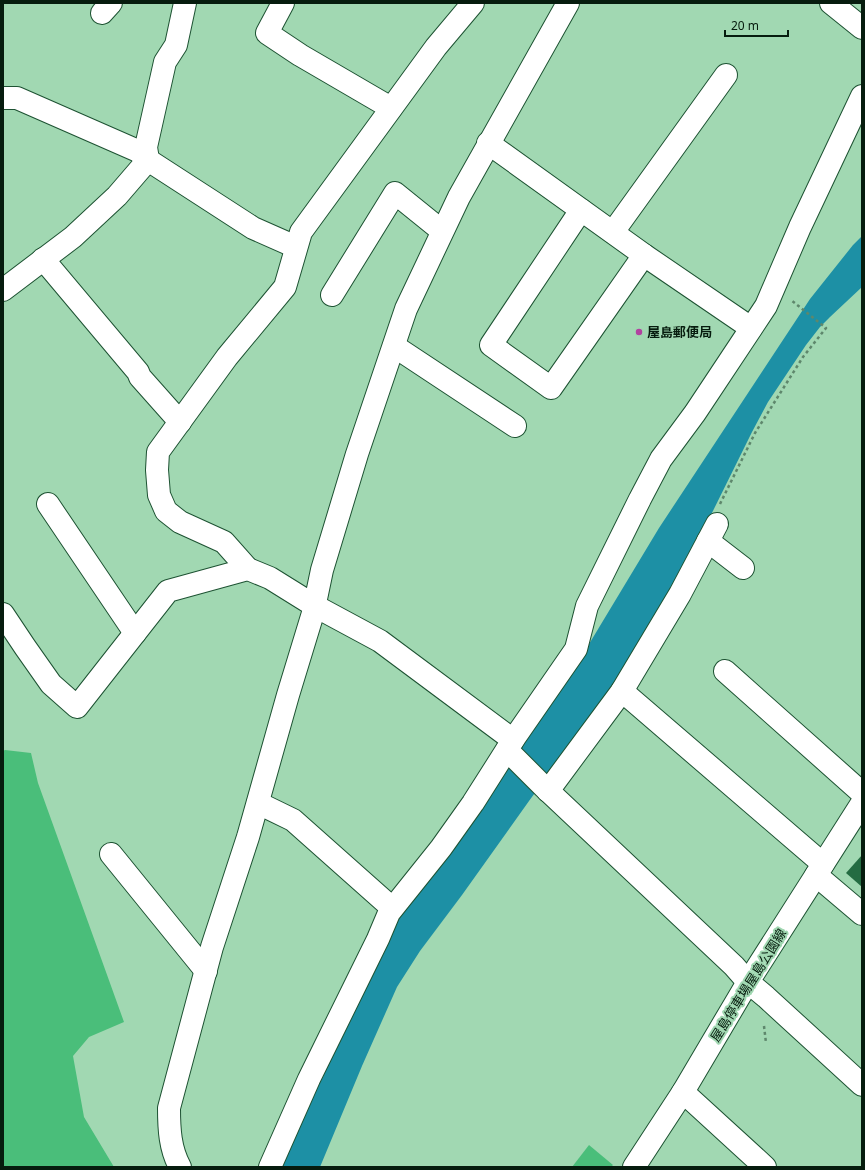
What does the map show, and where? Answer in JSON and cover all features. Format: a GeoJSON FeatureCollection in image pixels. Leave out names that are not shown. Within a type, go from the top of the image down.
{"type":"FeatureCollection","features":[{"type":"Feature","properties":{"kind":"street"},"geometry":{"type":"LineString","coordinates":[[3,290],[73,237],[117,196],[148,160],[146,147],[165,62],[176,45],[185,3]]}},
{"type":"Feature","properties":{"kind":"street"},"geometry":{"type":"LineString","coordinates":[[284,3],[267,33],[300,55],[392,108]]}},
{"type":"Feature","properties":{"kind":"street"},"geometry":{"type":"LineString","coordinates":[[472,3],[436,47],[301,232],[286,287],[227,357],[158,452],[157,470],[159,495],[166,511],[180,522],[224,542],[248,569],[270,578],[315,606],[380,641],[511,748],[546,789],[734,966],[748,982],[766,996],[862,1085]]}},
{"type":"Feature","properties":{"kind":"street"},"geometry":{"type":"LineString","coordinates":[[180,1167],[174,1157],[169,1128],[169,1108],[212,947],[258,803],[315,606],[322,570],[357,454],[406,308],[442,231],[488,143],[568,3]]}},
{"type":"Feature","properties":{"kind":"street"},"geometry":{"type":"LineString","coordinates":[[831,3],[862,28]]}},
{"type":"Feature","properties":{"kind":"street"},"geometry":{"type":"LineString","coordinates":[[613,232],[726,75]]}},
{"type":"Feature","properties":{"kind":"street"},"geometry":{"type":"LineString","coordinates":[[270,1167],[309,1079],[378,939],[388,913],[440,848],[473,803],[576,649],[587,606],[640,499],[661,459],[766,306],[800,227],[862,96]]}},
{"type":"Feature","properties":{"kind":"street"},"geometry":{"type":"LineString","coordinates":[[3,98],[17,98],[138,151],[148,160],[253,228],[296,248]]}},
{"type":"Feature","properties":{"kind":"street"},"geometry":{"type":"LineString","coordinates":[[488,143],[644,255],[752,328]]}},
{"type":"Feature","properties":{"kind":"street"},"geometry":{"type":"LineString","coordinates":[[332,295],[395,193],[442,231]]}},
{"type":"Feature","properties":{"kind":"street"},"geometry":{"type":"LineString","coordinates":[[581,210],[491,345],[551,388],[644,255]]}},
{"type":"Feature","properties":{"kind":"street"},"geometry":{"type":"LineString","coordinates":[[43,259],[138,372],[140,377],[180,422]]}},
{"type":"Feature","properties":{"kind":"street"},"geometry":{"type":"LineString","coordinates":[[394,346],[515,426]]}},
{"type":"Feature","properties":{"kind":"street"},"geometry":{"type":"LineString","coordinates":[[48,504],[135,633]]}},
{"type":"Feature","properties":{"kind":"street"},"geometry":{"type":"LineString","coordinates":[[546,789],[622,690],[680,594],[712,532],[742,568]]}},
{"type":"Feature","properties":{"kind":"street"},"geometry":{"type":"LineString","coordinates":[[3,614],[51,684],[77,707],[168,591],[248,569]]}},
{"type":"Feature","properties":{"kind":"street"},"geometry":{"type":"LineString","coordinates":[[725,671],[862,793]]}},
{"type":"Feature","properties":{"kind":"street"},"geometry":{"type":"LineString","coordinates":[[622,690],[820,869],[862,914]]}},
{"type":"Feature","properties":{"kind":"street"},"geometry":{"type":"LineString","coordinates":[[258,803],[293,820],[392,908]]}},
{"type":"Feature","properties":{"kind":"street","name":"屋島停車場屋島公園線"},"geometry":{"type":"LineString","coordinates":[[634,1167],[683,1092],[748,982],[862,803]]}},
{"type":"Feature","properties":{"kind":"street"},"geometry":{"type":"LineString","coordinates":[[112,854],[206,971]]}},
{"type":"Feature","properties":{"kind":"street"},"geometry":{"type":"LineString","coordinates":[[683,1092],[765,1167]]}},
{"type":"Feature","properties":{"kind":"path"},"geometry":{"type":"LineString","coordinates":[[712,532],[713,518],[755,433],[803,357],[826,328],[799,307]]}},
{"type":"Feature","properties":{"kind":"green space"},"geometry":{"type":"Polygon","coordinates":[[[3,751],[31,753],[38,783],[124,1022],[89,1037],[73,1056],[84,1117],[114,1167],[3,1167],[3,751]]]}},
{"type":"Feature","properties":{"kind":"green space"},"geometry":{"type":"Polygon","coordinates":[[[589,1145],[613,1165],[611,1167],[572,1167],[589,1145]]]}},
{"type":"Feature","properties":{"kind":"water"},"geometry":{"type":"Polygon","coordinates":[[[862,236],[862,287],[820,327],[806,345],[768,402],[707,523],[636,654],[420,951],[397,987],[320,1167],[279,1167],[323,1077],[387,930],[577,664],[659,528],[810,299],[853,245],[862,236]]]}},
{"type":"Feature","properties":{"kind":"building"},"geometry":{"type":"Polygon","coordinates":[[[862,855],[862,887],[846,873],[862,855]]]}},
{"type":"Feature","properties":{"kind":"place","name":"屋島郵便局"},"geometry":{"type":"Point","coordinates":[639,332]}}]}
